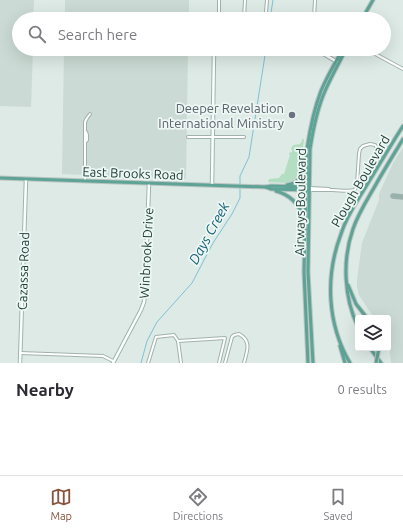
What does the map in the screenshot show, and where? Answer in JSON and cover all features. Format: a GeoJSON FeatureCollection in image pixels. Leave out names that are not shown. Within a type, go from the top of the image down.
{"type":"FeatureCollection","features":[{"type":"Feature","properties":{"kind":"main road"},"geometry":{"type":"LineString","coordinates":[[366,12],[373,0]]}},
{"type":"Feature","properties":{"kind":"main road","name":"Airways Boulevard"},"geometry":{"type":"LineString","coordinates":[[312,363],[308,272],[306,167],[314,112],[321,91],[340,56]]}},
{"type":"Feature","properties":{"kind":"main road","name":"Airways Boulevard"},"geometry":{"type":"LineString","coordinates":[[337,62],[341,56]]}},
{"type":"Feature","properties":{"kind":"main road","name":"Plough Boulevard"},"geometry":{"type":"LineString","coordinates":[[350,363],[338,339],[333,314],[331,277],[333,259],[341,233],[350,214],[403,126]]}},
{"type":"Feature","properties":{"kind":"main road","name":"Plough Boulevard"},"geometry":{"type":"LineString","coordinates":[[355,320],[350,307],[346,264],[352,230],[361,209],[403,138]]}},
{"type":"Feature","properties":{"kind":"main road","name":"Airways Boulevard"},"geometry":{"type":"LineString","coordinates":[[308,154],[304,272],[308,363]]}},
{"type":"Feature","properties":{"kind":"main road"},"geometry":{"type":"LineString","coordinates":[[283,186],[298,181],[306,167]]}},
{"type":"Feature","properties":{"kind":"main road","name":"East Brooks Road"},"geometry":{"type":"LineString","coordinates":[[0,178],[246,187],[283,186],[307,189]]}},
{"type":"Feature","properties":{"kind":"main road","name":"East Brooks Road"},"geometry":{"type":"LineString","coordinates":[[266,187],[271,189],[307,189]]}},
{"type":"Feature","properties":{"kind":"main road"},"geometry":{"type":"LineString","coordinates":[[271,189],[286,194],[292,199],[300,208],[305,221]]}},
{"type":"Feature","properties":{"kind":"main road"},"geometry":{"type":"LineString","coordinates":[[347,281],[356,304],[365,315]]}},
{"type":"Feature","properties":{"kind":"main road"},"geometry":{"type":"LineString","coordinates":[[338,339],[345,363]]}},
{"type":"Feature","properties":{"kind":"main road"},"geometry":{"type":"LineString","coordinates":[[372,351],[381,363]]}},
{"type":"Feature","properties":{"kind":"main road"},"geometry":{"type":"LineString","coordinates":[[376,363],[378,351]]}},
{"type":"Feature","properties":{"kind":"street"},"geometry":{"type":"LineString","coordinates":[[218,0],[219,12]]}},
{"type":"Feature","properties":{"kind":"street"},"geometry":{"type":"LineString","coordinates":[[244,12],[245,0]]}},
{"type":"Feature","properties":{"kind":"street"},"geometry":{"type":"LineString","coordinates":[[266,12],[267,0]]}},
{"type":"Feature","properties":{"kind":"street"},"geometry":{"type":"LineString","coordinates":[[314,0],[314,12]]}},
{"type":"Feature","properties":{"kind":"street"},"geometry":{"type":"LineString","coordinates":[[212,186],[214,56]]}},
{"type":"Feature","properties":{"kind":"street"},"geometry":{"type":"LineString","coordinates":[[327,56],[337,62]]}},
{"type":"Feature","properties":{"kind":"street"},"geometry":{"type":"LineString","coordinates":[[379,56],[402,68],[403,64]]}},
{"type":"Feature","properties":{"kind":"street"},"geometry":{"type":"LineString","coordinates":[[85,181],[84,137],[86,120],[90,114]]}},
{"type":"Feature","properties":{"kind":"street"},"geometry":{"type":"LineString","coordinates":[[188,137],[244,137]]}},
{"type":"Feature","properties":{"kind":"street","name":"East Brooks Road"},"geometry":{"type":"LineString","coordinates":[[307,189],[327,188],[331,190],[355,190],[358,181],[360,149],[362,146],[368,144],[376,146],[378,149]]}},
{"type":"Feature","properties":{"kind":"street","name":"Cazassa Road"},"geometry":{"type":"LineString","coordinates":[[20,363],[26,179]]}},
{"type":"Feature","properties":{"kind":"street","name":"Winbrook Drive"},"geometry":{"type":"LineString","coordinates":[[113,362],[144,302],[150,183]]}},
{"type":"Feature","properties":{"kind":"street"},"geometry":{"type":"LineString","coordinates":[[225,363],[232,337],[240,334],[248,342],[244,363]]}},
{"type":"Feature","properties":{"kind":"street"},"geometry":{"type":"LineString","coordinates":[[148,363],[156,337],[174,335],[178,342],[181,363]]}},
{"type":"Feature","properties":{"kind":"street"},"geometry":{"type":"LineString","coordinates":[[178,342],[225,338],[219,363]]}},
{"type":"Feature","properties":{"kind":"street"},"geometry":{"type":"LineString","coordinates":[[20,353],[103,356],[113,362]]}},
{"type":"Feature","properties":{"kind":"shaded area"},"geometry":{"type":"Polygon","coordinates":[[[0,0],[34,0],[33,12],[12,12],[12,56],[33,56],[31,107],[0,106],[0,0]]]}},
{"type":"Feature","properties":{"kind":"shaded area"},"geometry":{"type":"Polygon","coordinates":[[[65,0],[189,0],[189,12],[65,12],[65,0]]]}},
{"type":"Feature","properties":{"kind":"shaded area"},"geometry":{"type":"Polygon","coordinates":[[[64,56],[188,56],[186,179],[62,174],[64,56]]]}},
{"type":"Feature","properties":{"kind":"shaded area"},"geometry":{"type":"Polygon","coordinates":[[[403,147],[403,363],[391,363],[390,351],[391,351],[391,315],[372,315],[359,295],[357,287],[362,243],[379,200],[379,194],[393,163],[403,147]]]}},
{"type":"Feature","properties":{"kind":"green space"},"geometry":{"type":"Polygon","coordinates":[[[302,139],[304,139],[301,171],[299,176],[288,183],[268,182],[269,179],[279,178],[282,174],[284,174],[290,155],[289,153],[292,152],[292,146],[300,144],[302,139]]]}},
{"type":"Feature","properties":{"kind":"waterway","name":"Days Creek"},"geometry":{"type":"LineString","coordinates":[[271,12],[273,0]]}},
{"type":"Feature","properties":{"kind":"waterway","name":"Days Creek"},"geometry":{"type":"LineString","coordinates":[[141,363],[147,341],[157,322],[192,283],[213,243],[232,214],[240,198],[240,176],[249,157],[265,56]]}},
{"type":"Feature","properties":{"kind":"taxiway"},"geometry":{"type":"LineString","coordinates":[[393,196],[403,197]]}},
{"type":"Feature","properties":{"kind":"place","name":"Deeper Revelation International Ministry"},"geometry":{"type":"Point","coordinates":[292,115]}}]}
